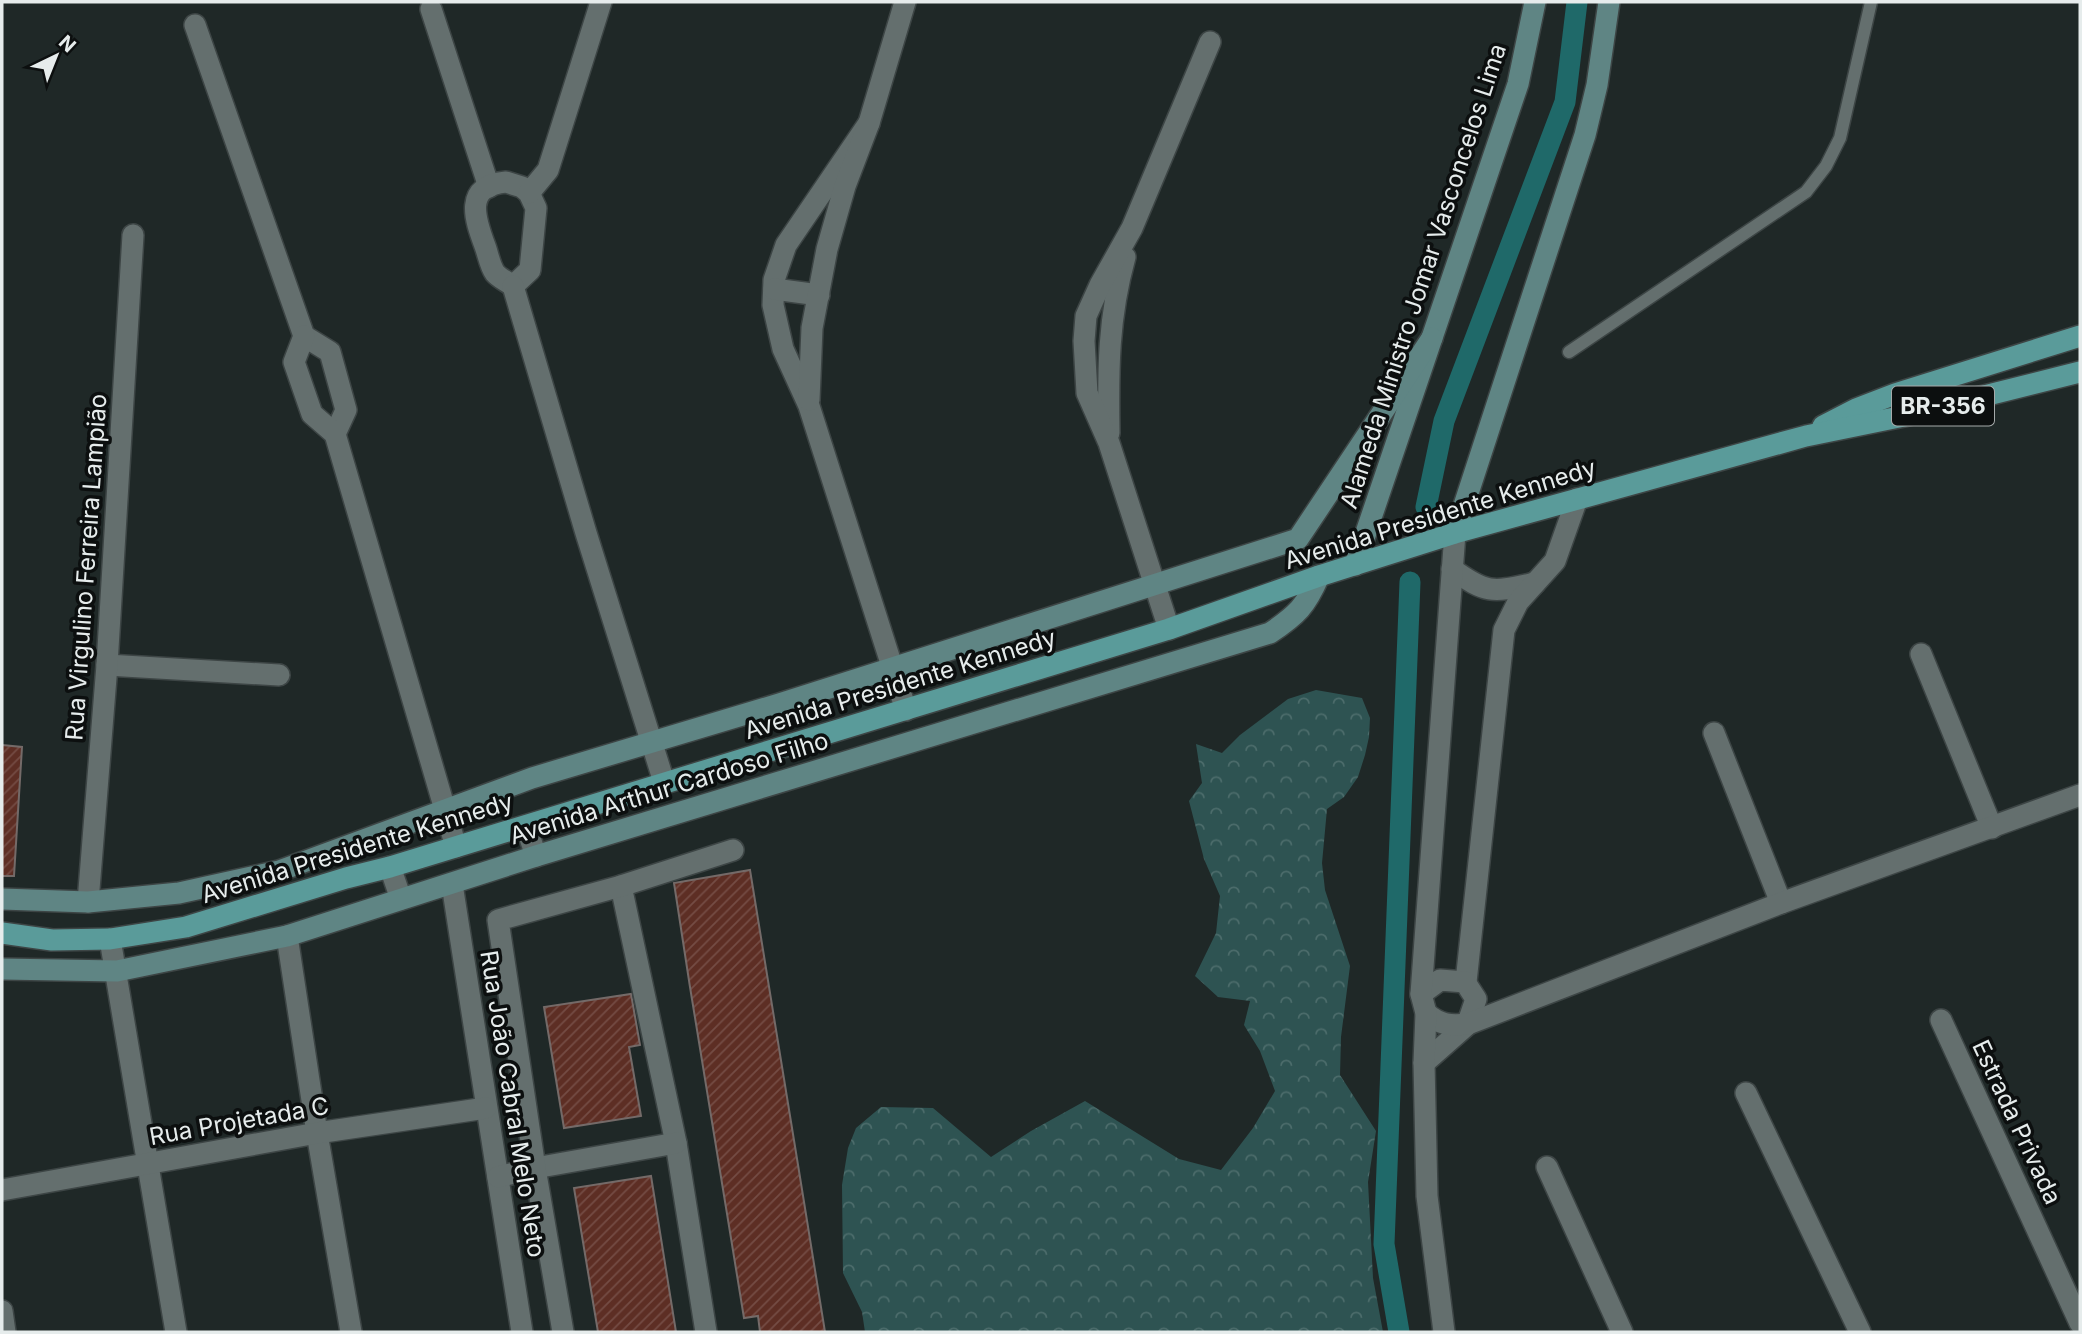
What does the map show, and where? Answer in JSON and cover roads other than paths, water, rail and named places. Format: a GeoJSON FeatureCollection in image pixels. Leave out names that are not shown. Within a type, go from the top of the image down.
{"type":"FeatureCollection","features":[{"type":"Feature","properties":{"kind":"main road","name":"Alameda Ministro Jomar Vasconcelos Lima"},"geometry":{"type":"LineString","coordinates":[[1355,565],[1518,84],[1535,2]]}},
{"type":"Feature","properties":{"kind":"main road"},"geometry":{"type":"LineString","coordinates":[[1455,533],[1585,135],[1597,85],[1609,2]]}},
{"type":"Feature","properties":{"kind":"main road","name":"Avenida Presidente Kennedy"},"geometry":{"type":"LineString","coordinates":[[1805,436],[1856,409],[1895,394],[2080,336]]}},
{"type":"Feature","properties":{"kind":"main road","name":"Avenida Presidente Kennedy"},"geometry":{"type":"LineString","coordinates":[[2,899],[88,902],[179,893],[279,871],[532,778],[893,668],[1298,539],[1432,338]]}},
{"type":"Feature","properties":{"kind":"main road","name":"Avenida Presidente Kennedy"},"geometry":{"type":"LineString","coordinates":[[2,933],[52,940],[110,939],[186,927],[1169,629],[1319,576],[1455,533],[1805,436],[1867,424],[2080,372]]}},
{"type":"Feature","properties":{"kind":"main road","name":"Avenida Arthur Cardoso Filho"},"geometry":{"type":"LineString","coordinates":[[2,969],[117,971],[287,936],[536,856],[1270,633],[1296,616],[1309,600],[1319,576]]}},
{"type":"Feature","properties":{"kind":"street"},"geometry":{"type":"LineString","coordinates":[[529,193],[548,170],[601,2]]}},
{"type":"Feature","properties":{"kind":"street"},"geometry":{"type":"LineString","coordinates":[[809,406],[812,328],[827,249],[845,186],[869,123],[905,2]]}},
{"type":"Feature","properties":{"kind":"street"},"geometry":{"type":"LineString","coordinates":[[430,9],[489,187]]}},
{"type":"Feature","properties":{"kind":"street"},"geometry":{"type":"LineString","coordinates":[[195,24],[304,336],[330,352],[346,410],[335,434]]}},
{"type":"Feature","properties":{"kind":"street"},"geometry":{"type":"LineString","coordinates":[[1169,629],[1110,443],[1087,393],[1084,341],[1086,316],[1132,228],[1210,42]]}},
{"type":"Feature","properties":{"kind":"street"},"geometry":{"type":"LineString","coordinates":[[869,123],[786,245],[774,280],[773,305],[783,349],[809,406],[906,710]]}},
{"type":"Feature","properties":{"kind":"street"},"geometry":{"type":"LineString","coordinates":[[513,286],[530,270],[536,208],[529,193],[522,187],[506,182],[489,187],[477,199],[474,217],[495,272],[513,286],[542,390],[664,782]]}},
{"type":"Feature","properties":{"kind":"street","name":"Rua Virgulino Ferreira Lampião"},"geometry":{"type":"LineString","coordinates":[[88,902],[107,665],[133,235]]}},
{"type":"Feature","properties":{"kind":"street"},"geometry":{"type":"LineString","coordinates":[[774,289],[818,295]]}},
{"type":"Feature","properties":{"kind":"street"},"geometry":{"type":"LineString","coordinates":[[304,336],[294,362],[313,414],[335,434],[456,846]]}},
{"type":"Feature","properties":{"kind":"street"},"geometry":{"type":"LineString","coordinates":[[1424,1063],[1467,1025],[1504,631],[1518,602],[1555,561],[1577,499]]}},
{"type":"Feature","properties":{"kind":"street"},"geometry":{"type":"LineString","coordinates":[[1444,1332],[1427,1196],[1423,1000],[1455,533]]}},
{"type":"Feature","properties":{"kind":"street"},"geometry":{"type":"LineString","coordinates":[[1452,569],[1477,587],[1502,590],[1535,583]]}},
{"type":"Feature","properties":{"kind":"street"},"geometry":{"type":"LineString","coordinates":[[1921,654],[1992,828]]}},
{"type":"Feature","properties":{"kind":"street"},"geometry":{"type":"LineString","coordinates":[[107,665],[279,675]]}},
{"type":"Feature","properties":{"kind":"street"},"geometry":{"type":"LineString","coordinates":[[1714,733],[1781,903]]}},
{"type":"Feature","properties":{"kind":"street"},"geometry":{"type":"LineString","coordinates":[[1423,1000],[1437,1022],[1449,1026],[1467,1025],[1781,903],[2080,795]]}},
{"type":"Feature","properties":{"kind":"street"},"geometry":{"type":"LineString","coordinates":[[526,826],[536,856]]}},
{"type":"Feature","properties":{"kind":"street"},"geometry":{"type":"LineString","coordinates":[[564,1332],[535,1168],[498,920],[621,886],[733,850]]}},
{"type":"Feature","properties":{"kind":"street"},"geometry":{"type":"LineString","coordinates":[[390,867],[401,899]]}},
{"type":"Feature","properties":{"kind":"street","name":"Rua João Cabral Melo Neto"},"geometry":{"type":"LineString","coordinates":[[452,884],[522,1332]]}},
{"type":"Feature","properties":{"kind":"street"},"geometry":{"type":"LineString","coordinates":[[621,886],[676,1143],[706,1332]]}},
{"type":"Feature","properties":{"kind":"street"},"geometry":{"type":"LineString","coordinates":[[287,936],[351,1332]]}},
{"type":"Feature","properties":{"kind":"street"},"geometry":{"type":"LineString","coordinates":[[110,939],[176,1332]]}},
{"type":"Feature","properties":{"kind":"street"},"geometry":{"type":"LineString","coordinates":[[1423,1000],[1440,980],[1510,1009]]}},
{"type":"Feature","properties":{"kind":"street","name":"Estrada Privada"},"geometry":{"type":"LineString","coordinates":[[1941,1020],[2080,1323]]}},
{"type":"Feature","properties":{"kind":"street"},"geometry":{"type":"LineString","coordinates":[[1746,1093],[1860,1332]]}},
{"type":"Feature","properties":{"kind":"street","name":"Rua Projetada C"},"geometry":{"type":"LineString","coordinates":[[2,1190],[317,1133],[486,1108]]}},
{"type":"Feature","properties":{"kind":"street"},"geometry":{"type":"LineString","coordinates":[[498,1177],[676,1143]]}},
{"type":"Feature","properties":{"kind":"street"},"geometry":{"type":"LineString","coordinates":[[1547,1167],[1622,1332]]}},
{"type":"Feature","properties":{"kind":"street"},"geometry":{"type":"LineString","coordinates":[[2,1311],[5,1332]]}},
{"type":"Feature","properties":{"kind":"lane"},"geometry":{"type":"LineString","coordinates":[[1569,352],[1806,192],[1826,166],[1840,138],[1871,2]]}},
{"type":"Feature","properties":{"kind":"waterway"},"geometry":{"type":"LineString","coordinates":[[1426,507],[1444,421],[1565,102],[1577,2]]}},
{"type":"Feature","properties":{"kind":"waterway"},"geometry":{"type":"LineString","coordinates":[[1399,1332],[1384,1244],[1410,582]]}}]}
